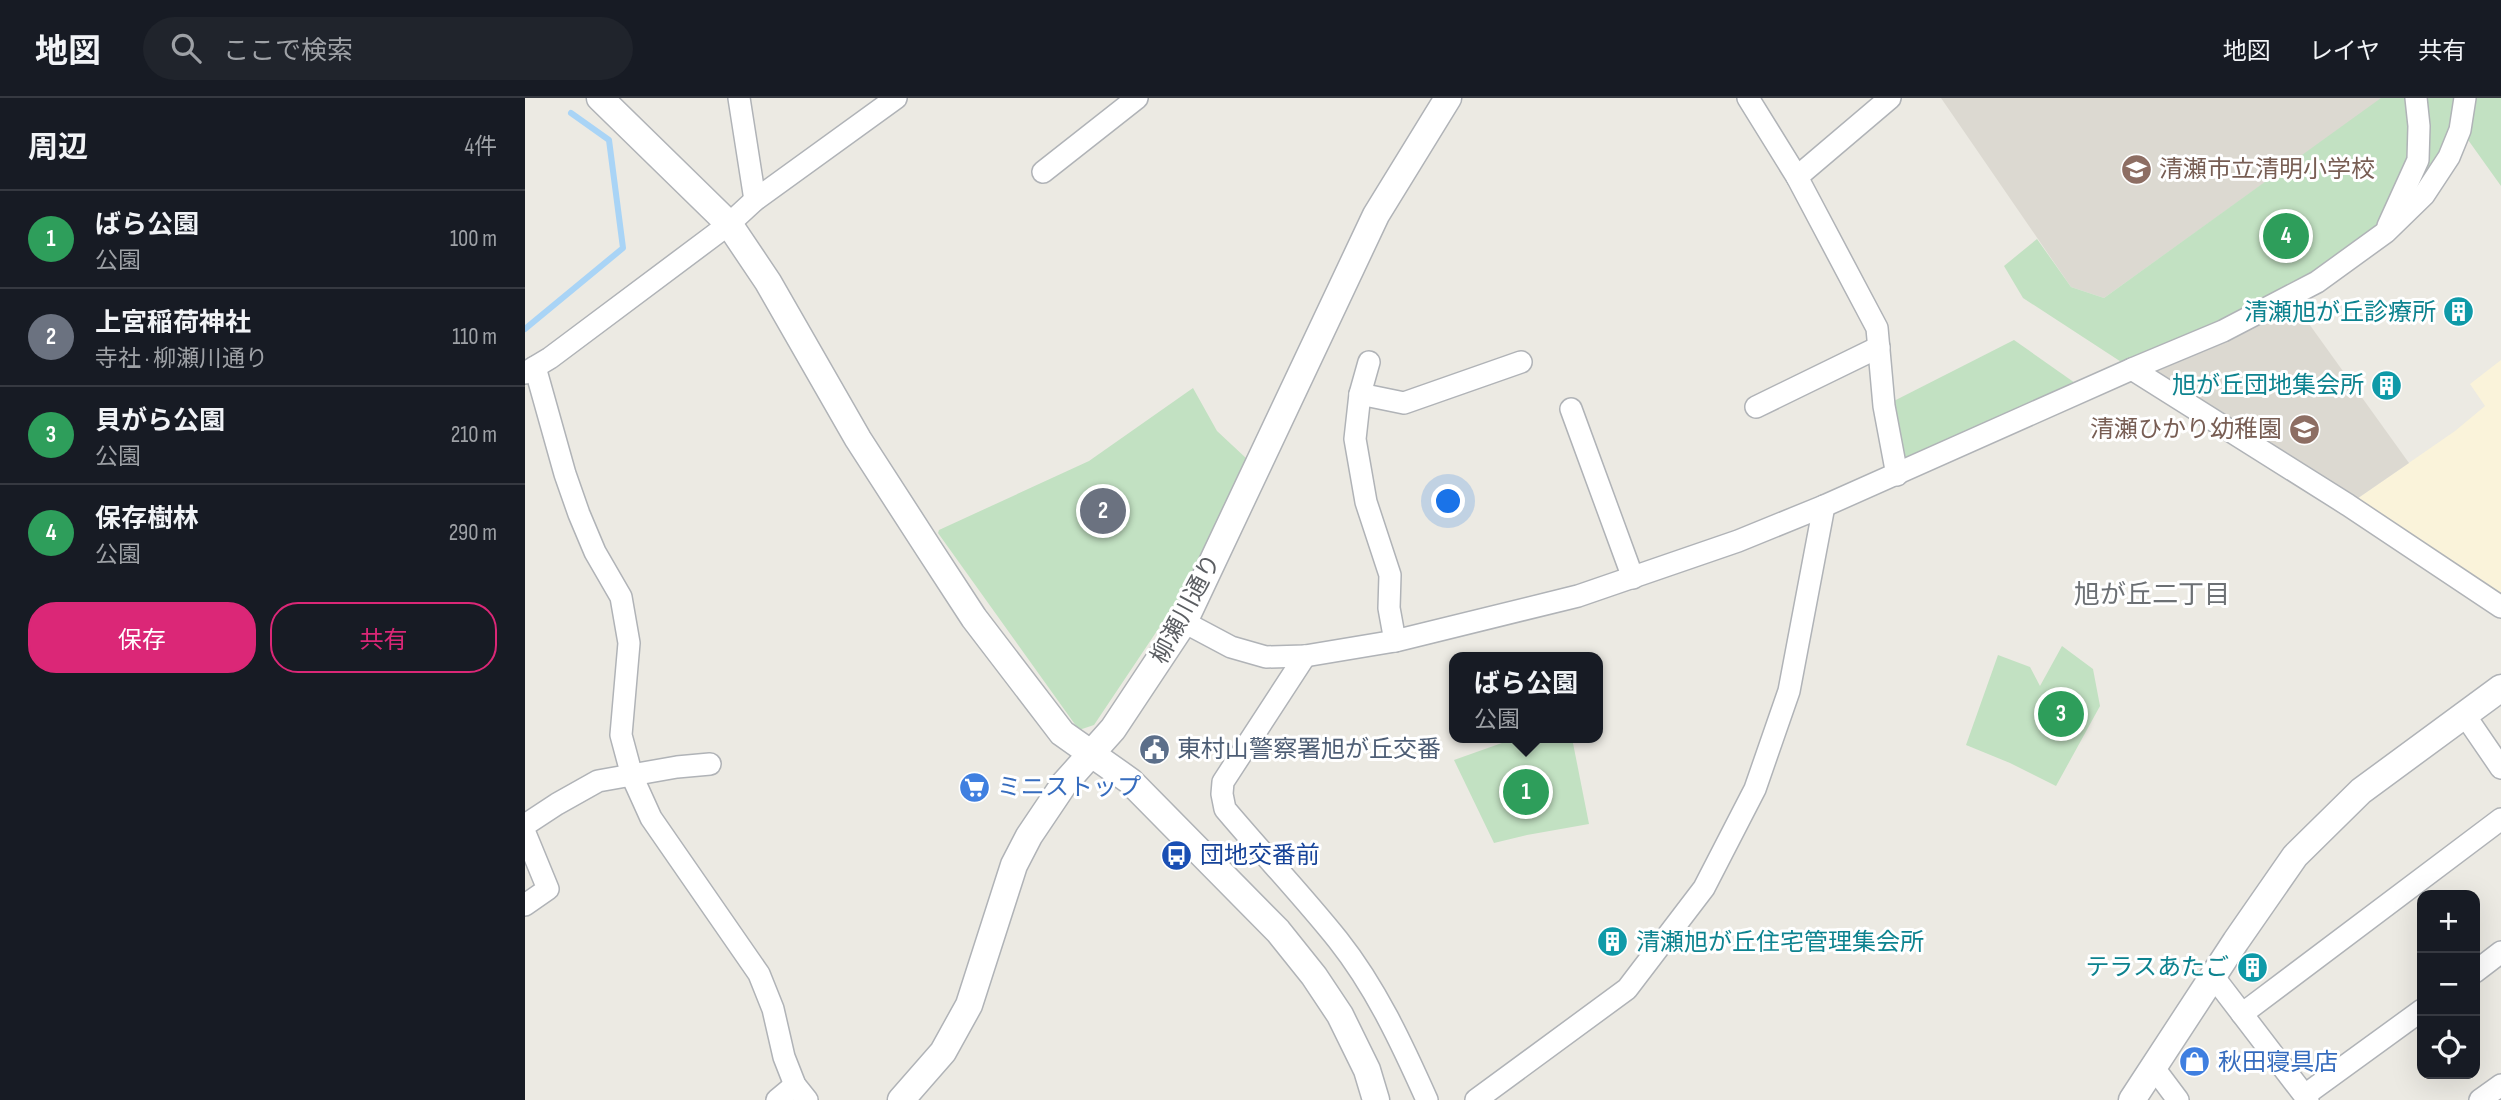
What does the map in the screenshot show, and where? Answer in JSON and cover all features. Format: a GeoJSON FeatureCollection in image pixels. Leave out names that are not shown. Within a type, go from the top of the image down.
{"type":"FeatureCollection","features":[{"type":"Feature","properties":{"kind":"street"},"geometry":{"type":"LineString","coordinates":[[600,98],[729,224],[768,282],[858,439],[974,618],[1062,733],[1130,781],[1278,931],[1314,976],[1340,1015],[1367,1070],[1376,1100]]}},
{"type":"Feature","properties":{"kind":"street"},"geometry":{"type":"LineString","coordinates":[[739,98],[755,200]]}},
{"type":"Feature","properties":{"kind":"street"},"geometry":{"type":"LineString","coordinates":[[777,1100],[801,1093],[784,1057],[773,1009],[759,974],[651,818],[632,776],[621,735],[629,643],[621,597],[595,552],[579,514],[530,370],[729,224],[755,200],[896,98]]}},
{"type":"Feature","properties":{"kind":"street"},"geometry":{"type":"LineString","coordinates":[[1043,172],[1137,98]]}},
{"type":"Feature","properties":{"kind":"street","name":"柳瀬川通り"},"geometry":{"type":"LineString","coordinates":[[901,1100],[943,1052],[958,1026],[976,985],[1014,864],[1029,836],[1090,753],[1128,709],[1184,622],[1376,215],[1448,98]]}},
{"type":"Feature","properties":{"kind":"street"},"geometry":{"type":"LineString","coordinates":[[1748,98],[1797,177],[1877,328],[1884,406],[1897,475]]}},
{"type":"Feature","properties":{"kind":"street"},"geometry":{"type":"LineString","coordinates":[[1797,177],[1890,98]]}},
{"type":"Feature","properties":{"kind":"street"},"geometry":{"type":"LineString","coordinates":[[2386,232],[2418,160],[2420,126],[2416,98]]}},
{"type":"Feature","properties":{"kind":"street"},"geometry":{"type":"LineString","coordinates":[[1184,622],[1251,654],[1266,657],[1305,656],[1395,641],[1578,596],[1738,541],[1824,506],[2223,331],[2316,282],[2386,232],[2424,195],[2449,157],[2460,130],[2465,98]]}},
{"type":"Feature","properties":{"kind":"street"},"geometry":{"type":"LineString","coordinates":[[1756,407],[1879,347]]}},
{"type":"Feature","properties":{"kind":"street"},"geometry":{"type":"LineString","coordinates":[[1369,362],[1360,394],[1355,439],[1366,502],[1390,575],[1389,608],[1395,641]]}},
{"type":"Feature","properties":{"kind":"street"},"geometry":{"type":"LineString","coordinates":[[1360,394],[1404,403],[1521,362]]}},
{"type":"Feature","properties":{"kind":"street"},"geometry":{"type":"LineString","coordinates":[[2132,369],[2348,505],[2501,607]]}},
{"type":"Feature","properties":{"kind":"street"},"geometry":{"type":"LineString","coordinates":[[1571,409],[1633,578]]}},
{"type":"Feature","properties":{"kind":"street"},"geometry":{"type":"LineString","coordinates":[[1476,1100],[1627,989],[1704,888],[1755,789],[1789,691],[1824,506]]}},
{"type":"Feature","properties":{"kind":"street"},"geometry":{"type":"LineString","coordinates":[[1305,656],[1223,782],[1225,809],[1338,940],[1390,1020],[1427,1100]]}},
{"type":"Feature","properties":{"kind":"street"},"geometry":{"type":"LineString","coordinates":[[2132,1100],[2295,856],[2361,791],[2501,688]]}},
{"type":"Feature","properties":{"kind":"street"},"geometry":{"type":"LineString","coordinates":[[2464,714],[2501,768]]}},
{"type":"Feature","properties":{"kind":"street"},"geometry":{"type":"LineString","coordinates":[[525,825],[598,781],[710,764]]}},
{"type":"Feature","properties":{"kind":"street"},"geometry":{"type":"LineString","coordinates":[[2242,1014],[2501,819]]}},
{"type":"Feature","properties":{"kind":"street"},"geometry":{"type":"LineString","coordinates":[[525,833],[548,889],[525,905]]}},
{"type":"Feature","properties":{"kind":"street"},"geometry":{"type":"LineString","coordinates":[[2480,968],[2501,953]]}},
{"type":"Feature","properties":{"kind":"street"},"geometry":{"type":"LineString","coordinates":[[2213,976],[2307,1098],[2417,1014]]}},
{"type":"Feature","properties":{"kind":"street"},"geometry":{"type":"LineString","coordinates":[[2154,1068],[2178,1100]]}},
{"type":"Feature","properties":{"kind":"street"},"geometry":{"type":"LineString","coordinates":[[2480,1100],[2501,1085]]}},
{"type":"Feature","properties":{"kind":"shaded area","name":"清瀬市立清明小学校"},"geometry":{"type":"Polygon","coordinates":[[[1941,98],[2381,99],[2104,298],[2071,287],[1941,98]]]}},
{"type":"Feature","properties":{"kind":"shaded area","name":"清瀬ひかり幼稚園"},"geometry":{"type":"Polygon","coordinates":[[[2289,296],[2409,463],[2348,505],[2132,369],[2289,296]]]}},
{"type":"Feature","properties":{"kind":"shaded area"},"geometry":{"type":"Polygon","coordinates":[[[2501,360],[2501,607],[2348,505],[2455,431],[2485,406],[2470,384],[2501,360]]]}},
{"type":"Feature","properties":{"kind":"green space"},"geometry":{"type":"Polygon","coordinates":[[[2381,98],[2501,98],[2501,186],[2461,130],[2424,195],[2316,282],[2132,369],[2023,298],[2004,266],[2037,239],[2071,287],[2104,298],[2381,98]]]}},
{"type":"Feature","properties":{"kind":"green space"},"geometry":{"type":"Polygon","coordinates":[[[2014,340],[2085,390],[1897,475],[1884,406],[2014,340]]]}},
{"type":"Feature","properties":{"kind":"green space"},"geometry":{"type":"Polygon","coordinates":[[[1193,388],[1217,431],[1247,459],[1210,541],[1177,601],[1094,725],[1079,730],[938,533],[939,530],[1089,461],[1193,388]]]}},
{"type":"Feature","properties":{"kind":"green space"},"geometry":{"type":"Polygon","coordinates":[[[2062,646],[2093,669],[2100,706],[2056,786],[1966,745],[1998,655],[2030,667],[2040,686],[2062,646]]]}},
{"type":"Feature","properties":{"kind":"green space"},"geometry":{"type":"Polygon","coordinates":[[[1502,743],[1573,743],[1589,824],[1494,843],[1454,760],[1502,743]]]}},
{"type":"Feature","properties":{"kind":"waterway"},"geometry":{"type":"LineString","coordinates":[[525,329],[623,248],[609,140],[571,113]]}},
{"type":"Feature","properties":{"kind":"place","name":"清瀬市立清明小学校"},"geometry":{"type":"Point","coordinates":[2136,169]}},
{"type":"Feature","properties":{"kind":"place","name":"保存樹林"},"geometry":{"type":"Point","coordinates":[2286,236]}},
{"type":"Feature","properties":{"kind":"place","name":"清瀬旭が丘診療所"},"geometry":{"type":"Point","coordinates":[2459,312]}},
{"type":"Feature","properties":{"kind":"place","name":"旭が丘団地集会所"},"geometry":{"type":"Point","coordinates":[2387,385]}},
{"type":"Feature","properties":{"kind":"place","name":"清瀬ひかり幼稚園"},"geometry":{"type":"Point","coordinates":[2305,429]}},
{"type":"Feature","properties":{"kind":"place","name":"上宮稲荷神社"},"geometry":{"type":"Point","coordinates":[1103,511]}},
{"type":"Feature","properties":{"kind":"place","name":"貝がら公園"},"geometry":{"type":"Point","coordinates":[2061,714]}},
{"type":"Feature","properties":{"kind":"place","name":"東村山警察署旭が丘交番"},"geometry":{"type":"Point","coordinates":[1154,749]}},
{"type":"Feature","properties":{"kind":"place","name":"ミニストップ"},"geometry":{"type":"Point","coordinates":[974,787]}},
{"type":"Feature","properties":{"kind":"place","name":"ばら公園"},"geometry":{"type":"Point","coordinates":[1526,792]}},
{"type":"Feature","properties":{"kind":"place","name":"団地交番前"},"geometry":{"type":"Point","coordinates":[1177,855]}},
{"type":"Feature","properties":{"kind":"place","name":"清瀬旭が丘住宅管理集会所"},"geometry":{"type":"Point","coordinates":[1613,942]}},
{"type":"Feature","properties":{"kind":"place","name":"テラスあたご"},"geometry":{"type":"Point","coordinates":[2252,967]}},
{"type":"Feature","properties":{"kind":"place","name":"秋田寝具店"},"geometry":{"type":"Point","coordinates":[2195,1062]}},
{"type":"Feature","properties":{"kind":"district","name":"旭が丘二丁目"},"geometry":{"type":"Point","coordinates":[2152,595]}}]}
